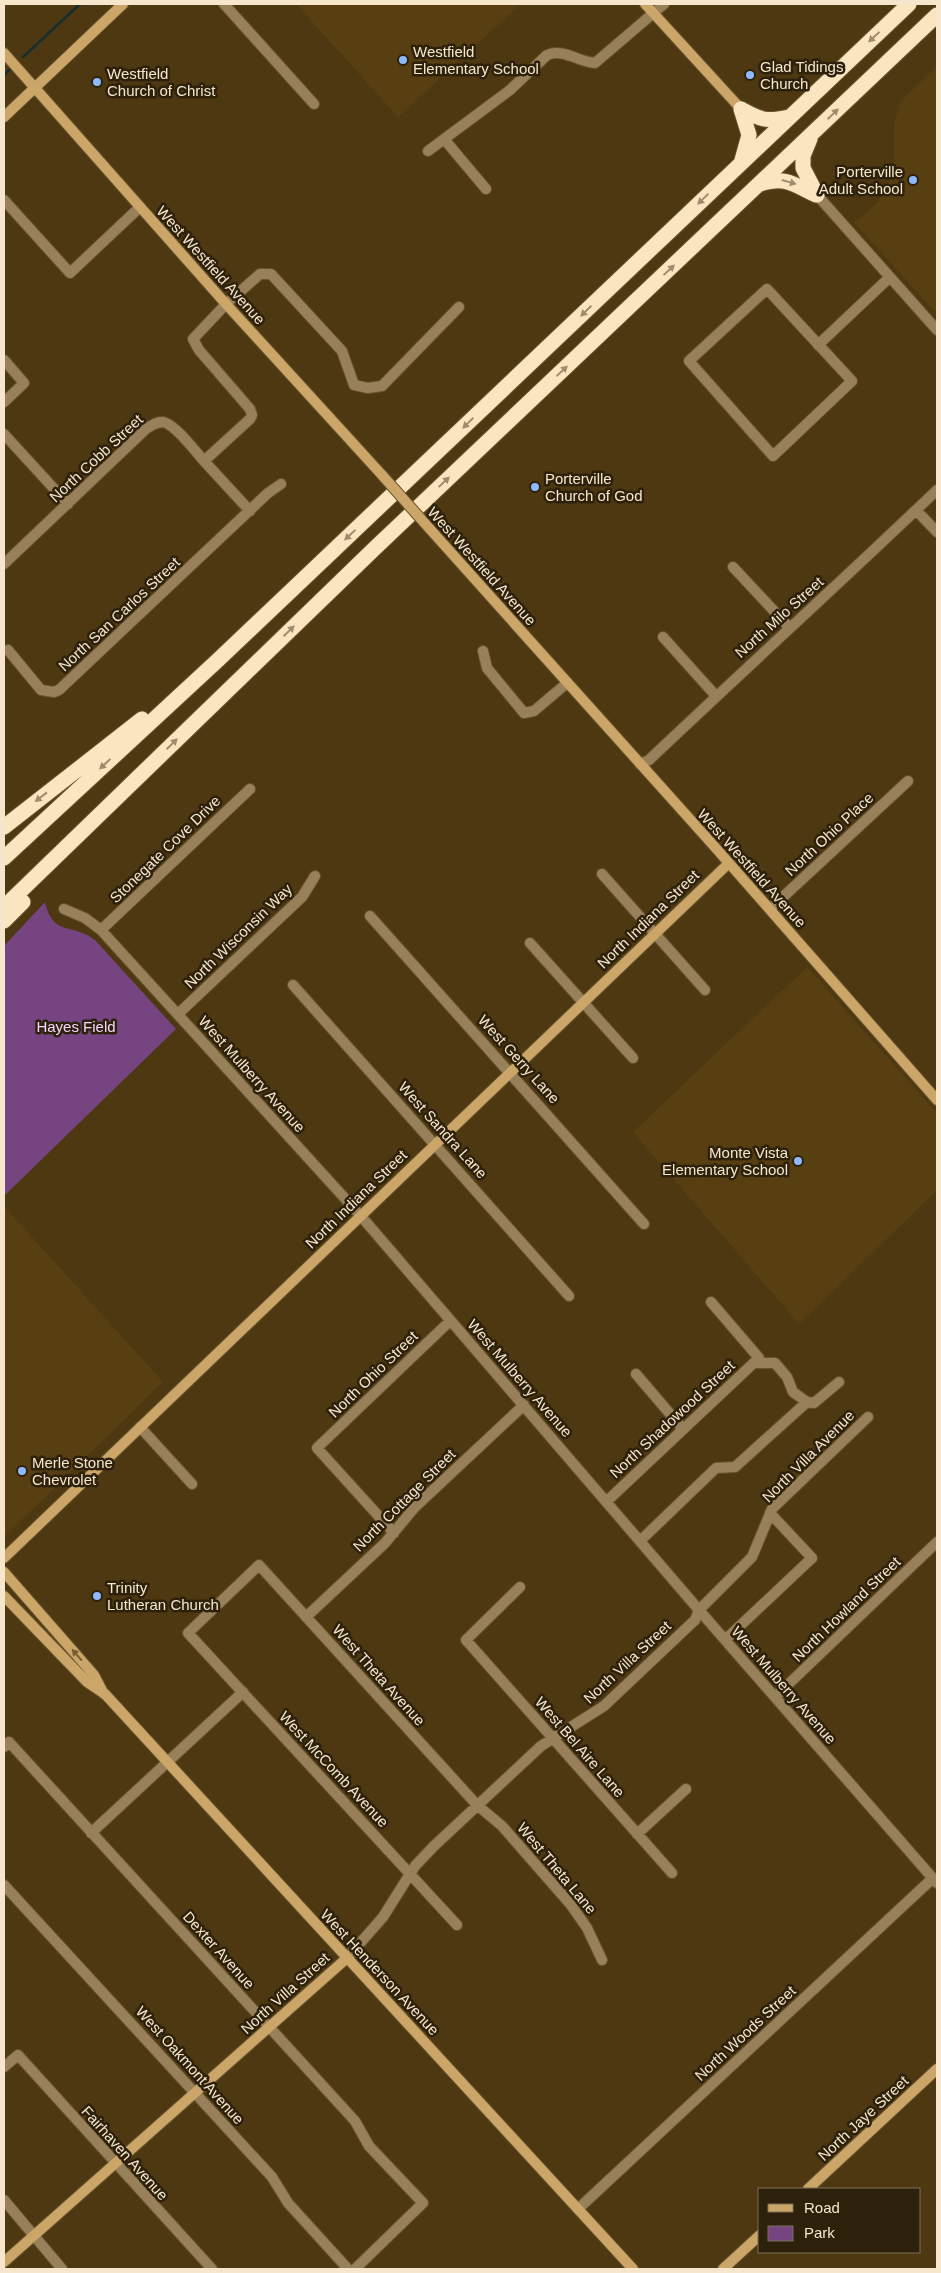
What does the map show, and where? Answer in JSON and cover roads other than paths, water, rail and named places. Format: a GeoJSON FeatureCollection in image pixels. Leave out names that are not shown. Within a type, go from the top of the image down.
{"type":"FeatureCollection","features":[{"type":"Feature","properties":{"kind":"highway"},"geometry":{"type":"LineString","coordinates":[[4,858],[218,660],[909,4]]}},
{"type":"Feature","properties":{"kind":"highway"},"geometry":{"type":"LineString","coordinates":[[4,907],[375,548],[937,15]]}},
{"type":"Feature","properties":{"kind":"highway"},"geometry":{"type":"LineString","coordinates":[[741,109],[756,118],[767,121],[789,117]]}},
{"type":"Feature","properties":{"kind":"highway"},"geometry":{"type":"LineString","coordinates":[[739,165],[746,152],[749,136],[741,109]]}},
{"type":"Feature","properties":{"kind":"highway"},"geometry":{"type":"LineString","coordinates":[[810,136],[804,156],[803,168],[817,195]]}},
{"type":"Feature","properties":{"kind":"highway"},"geometry":{"type":"LineString","coordinates":[[760,184],[776,180],[790,181],[817,195]]}},
{"type":"Feature","properties":{"kind":"highway"},"geometry":{"type":"LineString","coordinates":[[4,826],[218,660]]}},
{"type":"Feature","properties":{"kind":"highway"},"geometry":{"type":"LineString","coordinates":[[4,921],[106,817],[137,778]]}},
{"type":"Feature","properties":{"kind":"street"},"geometry":{"type":"LineString","coordinates":[[4,116],[123,4]]}},
{"type":"Feature","properties":{"kind":"street"},"geometry":{"type":"LineString","coordinates":[[224,4],[314,104]]}},
{"type":"Feature","properties":{"kind":"street"},"geometry":{"type":"LineString","coordinates":[[645,4],[741,109]]}},
{"type":"Feature","properties":{"kind":"street"},"geometry":{"type":"LineString","coordinates":[[428,151],[510,90],[547,56],[554,52],[561,53],[588,63],[595,63],[664,4]]}},
{"type":"Feature","properties":{"kind":"street","name":"West Westfield Avenue"},"geometry":{"type":"LineString","coordinates":[[4,53],[226,304],[382,475],[770,909],[937,1100]]}},
{"type":"Feature","properties":{"kind":"street"},"geometry":{"type":"LineString","coordinates":[[444,139],[486,189]]}},
{"type":"Feature","properties":{"kind":"street"},"geometry":{"type":"LineString","coordinates":[[817,195],[937,330]]}},
{"type":"Feature","properties":{"kind":"street"},"geometry":{"type":"LineString","coordinates":[[4,200],[70,274],[140,207]]}},
{"type":"Feature","properties":{"kind":"street"},"geometry":{"type":"LineString","coordinates":[[250,511],[204,461],[252,415],[248,405],[193,342],[197,334],[226,304],[260,274],[271,274],[342,351],[354,385],[368,388],[382,386],[459,307]]}},
{"type":"Feature","properties":{"kind":"street"},"geometry":{"type":"LineString","coordinates":[[818,345],[890,277]]}},
{"type":"Feature","properties":{"kind":"street"},"geometry":{"type":"LineString","coordinates":[[768,289],[818,345],[852,381],[773,456],[690,361],[768,289]]}},
{"type":"Feature","properties":{"kind":"street"},"geometry":{"type":"LineString","coordinates":[[4,360],[24,383],[4,402]]}},
{"type":"Feature","properties":{"kind":"street","name":"North Cobb Street"},"geometry":{"type":"LineString","coordinates":[[4,564],[147,428],[160,422],[166,423],[174,428],[204,461]]}},
{"type":"Feature","properties":{"kind":"street"},"geometry":{"type":"LineString","coordinates":[[4,434],[68,504]]}},
{"type":"Feature","properties":{"kind":"street","name":"North San Carlos Street"},"geometry":{"type":"LineString","coordinates":[[5,650],[41,690],[54,692],[59,690],[281,484]]}},
{"type":"Feature","properties":{"kind":"street","name":"North Milo Street"},"geometry":{"type":"LineString","coordinates":[[640,764],[649,760],[788,627],[831,591],[937,490]]}},
{"type":"Feature","properties":{"kind":"street"},"geometry":{"type":"LineString","coordinates":[[916,510],[937,532]]}},
{"type":"Feature","properties":{"kind":"street"},"geometry":{"type":"LineString","coordinates":[[733,567],[788,627]]}},
{"type":"Feature","properties":{"kind":"street"},"geometry":{"type":"LineString","coordinates":[[663,637],[716,696]]}},
{"type":"Feature","properties":{"kind":"street"},"geometry":{"type":"LineString","coordinates":[[484,651],[487,668],[524,713],[534,711],[567,683]]}},
{"type":"Feature","properties":{"kind":"street","name":"North Ohio Place"},"geometry":{"type":"LineString","coordinates":[[770,909],[908,781]]}},
{"type":"Feature","properties":{"kind":"street","name":"Stonegate Cove Drive"},"geometry":{"type":"LineString","coordinates":[[101,930],[250,789]]}},
{"type":"Feature","properties":{"kind":"street","name":"North Indiana Street"},"geometry":{"type":"LineString","coordinates":[[4,1558],[729,863]]}},
{"type":"Feature","properties":{"kind":"street"},"geometry":{"type":"LineString","coordinates":[[602,874],[705,990]]}},
{"type":"Feature","properties":{"kind":"street","name":"North Wisconsin Way"},"geometry":{"type":"LineString","coordinates":[[178,1014],[302,897],[315,876]]}},
{"type":"Feature","properties":{"kind":"street","name":"West Mulberry Avenue"},"geometry":{"type":"LineString","coordinates":[[64,909],[84,918],[101,930],[360,1215],[699,1610],[935,1880]]}},
{"type":"Feature","properties":{"kind":"street","name":"West Gerry Lane"},"geometry":{"type":"LineString","coordinates":[[370,916],[644,1224]]}},
{"type":"Feature","properties":{"kind":"street"},"geometry":{"type":"LineString","coordinates":[[530,943],[633,1058]]}},
{"type":"Feature","properties":{"kind":"street","name":"West Sandra Lane"},"geometry":{"type":"LineString","coordinates":[[293,985],[569,1296]]}},
{"type":"Feature","properties":{"kind":"street"},"geometry":{"type":"LineString","coordinates":[[711,1302],[756,1360],[775,1363],[787,1377],[793,1392],[807,1402],[814,1403],[839,1382]]}},
{"type":"Feature","properties":{"kind":"street","name":"North Ohio Street"},"geometry":{"type":"LineString","coordinates":[[394,1532],[317,1448],[450,1320]]}},
{"type":"Feature","properties":{"kind":"street","name":"North Shadowood Street"},"geometry":{"type":"LineString","coordinates":[[606,1502],[756,1360]]}},
{"type":"Feature","properties":{"kind":"street"},"geometry":{"type":"LineString","coordinates":[[636,1374],[683,1429]]}},
{"type":"Feature","properties":{"kind":"street"},"geometry":{"type":"LineString","coordinates":[[640,1541],[716,1468],[736,1467],[807,1402]]}},
{"type":"Feature","properties":{"kind":"street","name":"North Cottage Street"},"geometry":{"type":"LineString","coordinates":[[306,1617],[394,1532],[415,1507],[524,1404]]}},
{"type":"Feature","properties":{"kind":"street","name":"North Villa Avenue"},"geometry":{"type":"LineString","coordinates":[[699,1610],[752,1557],[772,1509],[868,1417]]}},
{"type":"Feature","properties":{"kind":"street"},"geometry":{"type":"LineString","coordinates":[[140,1427],[192,1484]]}},
{"type":"Feature","properties":{"kind":"street"},"geometry":{"type":"LineString","coordinates":[[725,1640],[812,1558],[770,1513]]}},
{"type":"Feature","properties":{"kind":"street","name":"North Howland Street"},"geometry":{"type":"LineString","coordinates":[[775,1697],[937,1542]]}},
{"type":"Feature","properties":{"kind":"street","name":"West Theta Avenue"},"geometry":{"type":"LineString","coordinates":[[188,1633],[259,1565],[477,1805]]}},
{"type":"Feature","properties":{"kind":"street","name":"West Henderson Avenue"},"geometry":{"type":"LineString","coordinates":[[4,1572],[94,1675],[105,1694],[633,2269]]}},
{"type":"Feature","properties":{"kind":"street","name":"West Bel Aire Lane"},"geometry":{"type":"LineString","coordinates":[[520,1587],[466,1640],[672,1873]]}},
{"type":"Feature","properties":{"kind":"street","name":"West Henderson Avenue"},"geometry":{"type":"LineString","coordinates":[[4,1596],[87,1682],[105,1694]]}},
{"type":"Feature","properties":{"kind":"street","name":"North Villa Street"},"geometry":{"type":"LineString","coordinates":[[4,2262],[347,1958],[383,1917],[410,1874],[433,1847],[552,1738],[604,1706],[695,1620],[699,1610]]}},
{"type":"Feature","properties":{"kind":"street","name":"West McComb Avenue"},"geometry":{"type":"LineString","coordinates":[[188,1633],[457,1926]]}},
{"type":"Feature","properties":{"kind":"street"},"geometry":{"type":"LineString","coordinates":[[91,1833],[243,1692]]}},
{"type":"Feature","properties":{"kind":"street","name":"Dexter Avenue"},"geometry":{"type":"LineString","coordinates":[[6,1744],[91,1833],[355,2121],[369,2146],[423,2203],[355,2269]]}},
{"type":"Feature","properties":{"kind":"street"},"geometry":{"type":"LineString","coordinates":[[637,1834],[686,1789]]}},
{"type":"Feature","properties":{"kind":"street","name":"West Theta Lane"},"geometry":{"type":"LineString","coordinates":[[477,1805],[502,1826],[571,1905],[587,1928],[602,1960]]}},
{"type":"Feature","properties":{"kind":"street","name":"North Woods Street"},"geometry":{"type":"LineString","coordinates":[[578,2210],[935,1880]]}},
{"type":"Feature","properties":{"kind":"street","name":"West Oakmont Avenue"},"geometry":{"type":"LineString","coordinates":[[4,1885],[272,2177],[288,2203],[348,2269]]}},
{"type":"Feature","properties":{"kind":"street","name":"Fairhaven Avenue"},"geometry":{"type":"LineString","coordinates":[[4,2067],[18,2055],[115,2165],[212,2269]]}},
{"type":"Feature","properties":{"kind":"street","name":"North Jaye Street"},"geometry":{"type":"LineString","coordinates":[[809,2188],[937,2069]]}},
{"type":"Feature","properties":{"kind":"street"},"geometry":{"type":"LineString","coordinates":[[4,2200],[62,2269]]}},
{"type":"Feature","properties":{"kind":"street"},"geometry":{"type":"LineString","coordinates":[[723,2269],[758,2237]]}},
{"type":"Feature","properties":{"kind":"waterway"},"geometry":{"type":"LineString","coordinates":[[23,57],[80,4]]}},
{"type":"Feature","properties":{"kind":"waterway"},"geometry":{"type":"LineString","coordinates":[[4,75],[9,70]]}},
{"type":"Feature","properties":{"kind":"place","name":"Westfield Elementary School"},"geometry":{"type":"Point","coordinates":[403,60]}},
{"type":"Feature","properties":{"kind":"place","name":"Glad Tidings Church"},"geometry":{"type":"Point","coordinates":[750,75]}},
{"type":"Feature","properties":{"kind":"place","name":"Westfield Church of Christ"},"geometry":{"type":"Point","coordinates":[97,82]}},
{"type":"Feature","properties":{"kind":"place","name":"Porterville Adult School"},"geometry":{"type":"Point","coordinates":[913,180]}},
{"type":"Feature","properties":{"kind":"place","name":"Porterville Church of God"},"geometry":{"type":"Point","coordinates":[535,487]}},
{"type":"Feature","properties":{"kind":"place","name":"Monte Vista Elementary School"},"geometry":{"type":"Point","coordinates":[798,1161]}},
{"type":"Feature","properties":{"kind":"place","name":"Merle Stone Chevrolet"},"geometry":{"type":"Point","coordinates":[22,1471]}},
{"type":"Feature","properties":{"kind":"place","name":"Trinity Lutheran Church"},"geometry":{"type":"Point","coordinates":[97,1596]}},
{"type":"Feature","properties":{"kind":"park label","name":"Hayes Field"},"geometry":{"type":"Point","coordinates":[76,1026]}}]}
